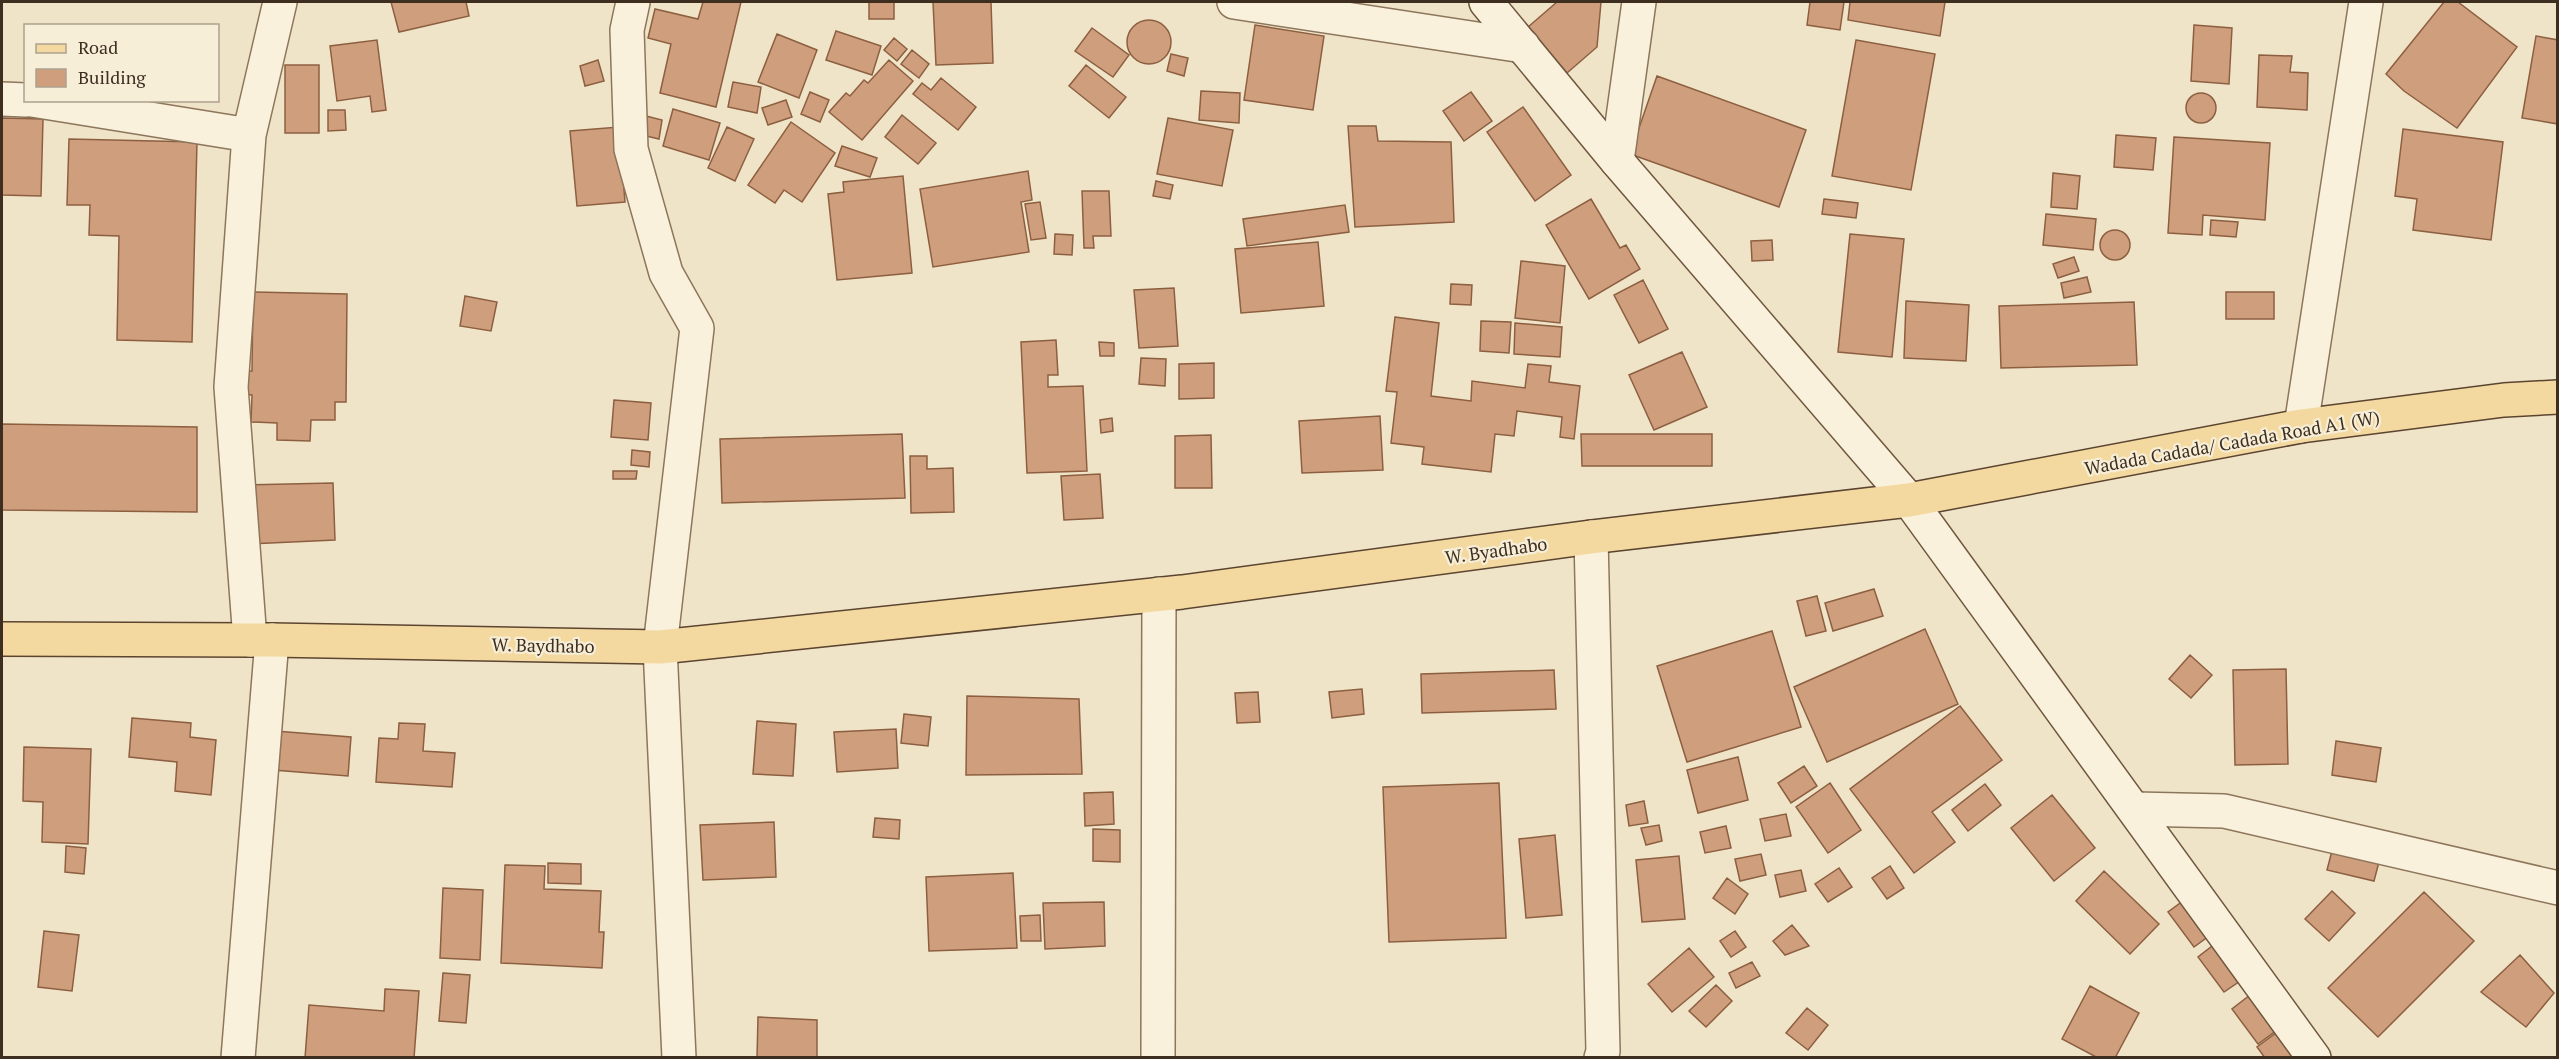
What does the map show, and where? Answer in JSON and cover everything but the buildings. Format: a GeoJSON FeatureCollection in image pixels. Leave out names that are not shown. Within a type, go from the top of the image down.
{"type":"FeatureCollection","features":[{"type":"Feature","properties":{"kind":"main road","name":"Wadada Cadada/ Cadada Road A1 (W)"},"geometry":{"type":"LineString","coordinates":[[1909,500],[2301,426],[2504,400],[2558,397]]}},
{"type":"Feature","properties":{"kind":"main road","name":"W. Byadhabo"},"geometry":{"type":"LineString","coordinates":[[1083,601],[1159,594],[1591,537],[1909,500]]}},
{"type":"Feature","properties":{"kind":"main road","name":"W. Baydhabo"},"geometry":{"type":"LineString","coordinates":[[2,639],[261,640],[660,647],[1083,601]]}},
{"type":"Feature","properties":{"kind":"street"},"geometry":{"type":"LineString","coordinates":[[238,1058],[261,640],[231,387],[249,135],[280,2]]}},
{"type":"Feature","properties":{"kind":"street"},"geometry":{"type":"LineString","coordinates":[[633,2],[627,30],[631,149],[666,273],[697,328],[660,647],[679,1058]]}},
{"type":"Feature","properties":{"kind":"street"},"geometry":{"type":"LineString","coordinates":[[1234,2],[1523,46]]}},
{"type":"Feature","properties":{"kind":"street"},"geometry":{"type":"LineString","coordinates":[[1486,2],[1617,161],[1909,500],[2314,1058]]}},
{"type":"Feature","properties":{"kind":"street"},"geometry":{"type":"LineString","coordinates":[[1617,161],[1639,2]]}},
{"type":"Feature","properties":{"kind":"street"},"geometry":{"type":"LineString","coordinates":[[2301,426],[2366,2]]}},
{"type":"Feature","properties":{"kind":"street"},"geometry":{"type":"LineString","coordinates":[[2,99],[24,100]]}},
{"type":"Feature","properties":{"kind":"street"},"geometry":{"type":"LineString","coordinates":[[44,102],[249,135]]}},
{"type":"Feature","properties":{"kind":"street"},"geometry":{"type":"LineString","coordinates":[[1591,537],[1603,1051],[1601,1058]]}},
{"type":"Feature","properties":{"kind":"street"},"geometry":{"type":"LineString","coordinates":[[1158,1058],[1159,594]]}},
{"type":"Feature","properties":{"kind":"street"},"geometry":{"type":"LineString","coordinates":[[2135,809],[2224,811],[2558,888]]}}]}
